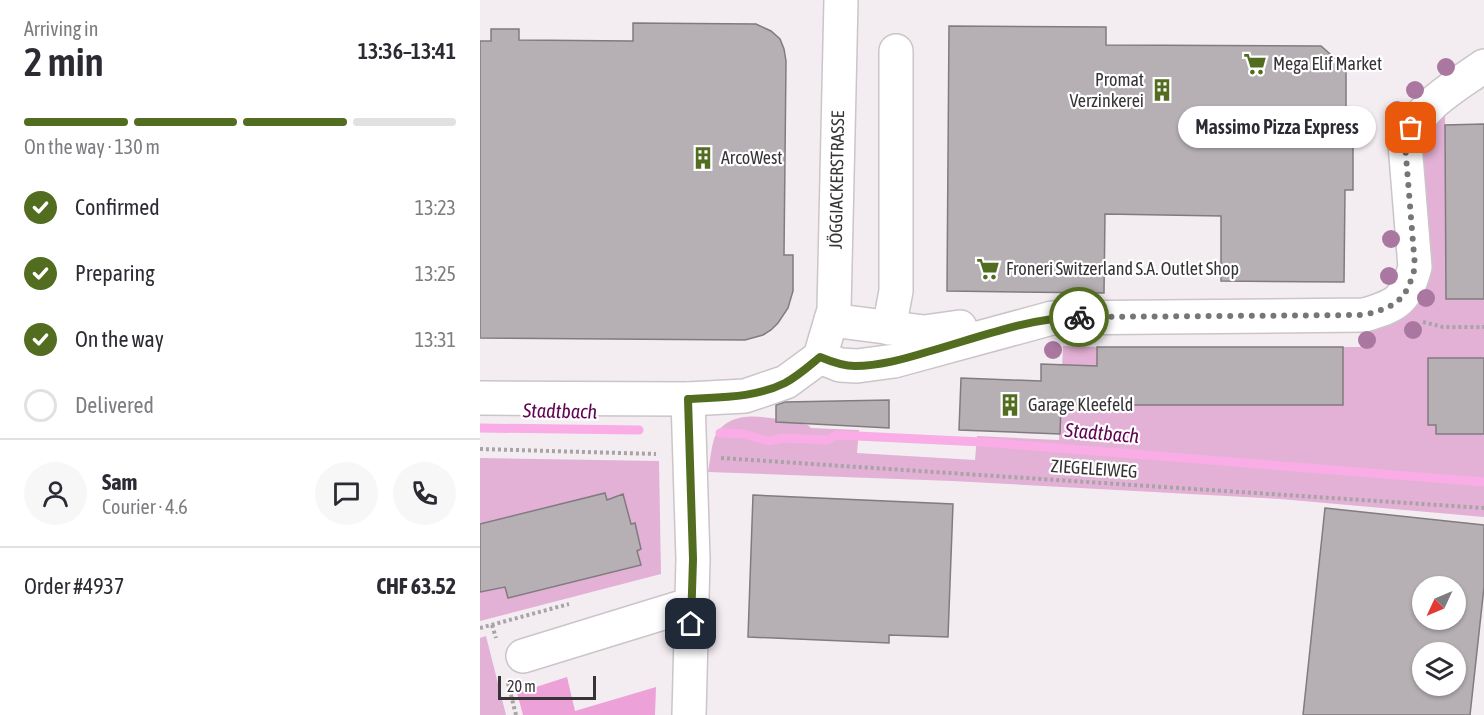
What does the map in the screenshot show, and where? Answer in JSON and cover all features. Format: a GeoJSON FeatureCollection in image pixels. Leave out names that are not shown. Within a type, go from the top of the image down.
{"type":"FeatureCollection","features":[{"type":"Feature","properties":{"kind":"street","name":"JÖGGIACKERSTRASSE"},"geometry":{"type":"LineString","coordinates":[[820,357],[831,320],[835,287],[841,0]]}},
{"type":"Feature","properties":{"kind":"street"},"geometry":{"type":"LineString","coordinates":[[889,327],[896,291],[896,51]]}},
{"type":"Feature","properties":{"kind":"street"},"geometry":{"type":"LineString","coordinates":[[480,398],[688,399],[745,396],[772,388],[798,375],[820,357],[840,364],[857,366],[903,359],[1052,318],[1364,315],[1385,310],[1400,302],[1410,285],[1415,267],[1405,144],[1411,128],[1424,111],[1447,91],[1484,66]]}},
{"type":"Feature","properties":{"kind":"street"},"geometry":{"type":"LineString","coordinates":[[831,320],[924,332],[964,327],[1034,302]]}},
{"type":"Feature","properties":{"kind":"street"},"geometry":{"type":"LineString","coordinates":[[688,399],[693,559],[689,715]]}},
{"type":"Feature","properties":{"kind":"street"},"geometry":{"type":"LineString","coordinates":[[523,656],[692,604]]}},
{"type":"Feature","properties":{"kind":"path"},"geometry":{"type":"LineString","coordinates":[[1400,302],[1421,321],[1443,327],[1484,327]]}},
{"type":"Feature","properties":{"kind":"path"},"geometry":{"type":"LineString","coordinates":[[480,449],[666,454]]}},
{"type":"Feature","properties":{"kind":"path","name":"ZIEGELEIWEG"},"geometry":{"type":"LineString","coordinates":[[714,457],[1484,508]]}},
{"type":"Feature","properties":{"kind":"shaded area"},"geometry":{"type":"Polygon","coordinates":[[[1445,103],[1446,299],[1484,299],[1484,358],[1467,358],[1467,366],[1452,358],[1428,358],[1428,424],[1436,425],[1436,434],[1484,434],[1484,517],[1280,499],[952,481],[708,472],[714,439],[721,428],[742,417],[769,418],[808,425],[811,428],[859,430],[857,453],[975,460],[977,436],[1059,440],[1063,346],[1097,347],[1098,405],[1343,405],[1343,347],[1362,347],[1363,327],[1393,322],[1414,141],[1445,103]]]}},
{"type":"Feature","properties":{"kind":"shaded area"},"geometry":{"type":"Polygon","coordinates":[[[480,458],[659,461],[661,574],[480,621],[480,458]]]}},
{"type":"Feature","properties":{"kind":"shaded area"},"geometry":{"type":"Polygon","coordinates":[[[486,636],[506,715],[480,715],[480,638],[486,636]]]}},
{"type":"Feature","properties":{"kind":"shaded area"},"geometry":{"type":"Polygon","coordinates":[[[567,677],[575,711],[656,687],[655,715],[523,715],[517,693],[567,677]]]}},
{"type":"Feature","properties":{"kind":"building"},"geometry":{"type":"Polygon","coordinates":[[[633,23],[756,24],[771,31],[780,39],[786,61],[784,255],[793,255],[793,291],[788,308],[771,330],[745,340],[480,338],[480,41],[491,41],[491,29],[519,29],[519,40],[633,41],[633,23]]]}},
{"type":"Feature","properties":{"kind":"building"},"geometry":{"type":"Polygon","coordinates":[[[949,26],[1106,27],[1106,45],[1321,46],[1338,61],[1346,61],[1346,146],[1353,146],[1353,190],[1345,190],[1344,282],[1221,281],[1221,216],[1105,214],[1104,293],[947,291],[949,26]]]}},
{"type":"Feature","properties":{"kind":"building"},"geometry":{"type":"Polygon","coordinates":[[[1484,124],[1484,299],[1446,299],[1445,125],[1484,124]]]}},
{"type":"Feature","properties":{"kind":"building"},"geometry":{"type":"Polygon","coordinates":[[[1097,347],[1343,347],[1343,405],[1061,405],[1060,434],[959,430],[961,378],[1041,381],[1041,364],[1097,366],[1097,347]]]}},
{"type":"Feature","properties":{"kind":"building"},"geometry":{"type":"Polygon","coordinates":[[[1428,358],[1484,358],[1484,434],[1436,434],[1436,425],[1428,425],[1428,358]]]}},
{"type":"Feature","properties":{"kind":"building"},"geometry":{"type":"Polygon","coordinates":[[[889,400],[889,428],[776,422],[776,405],[785,402],[889,400]]]}},
{"type":"Feature","properties":{"kind":"building"},"geometry":{"type":"Polygon","coordinates":[[[605,493],[607,500],[623,494],[631,524],[635,523],[641,549],[637,551],[641,565],[508,598],[505,587],[480,592],[480,524],[605,493]]]}},
{"type":"Feature","properties":{"kind":"building"},"geometry":{"type":"Polygon","coordinates":[[[753,495],[953,504],[948,637],[889,635],[889,643],[748,637],[753,495]]]}},
{"type":"Feature","properties":{"kind":"building"},"geometry":{"type":"Polygon","coordinates":[[[1325,508],[1484,525],[1484,587],[1470,715],[1303,715],[1325,508]]]}},
{"type":"Feature","properties":{"kind":"waterway","name":"Stadtbach"},"geometry":{"type":"LineString","coordinates":[[480,428],[639,430]]}},
{"type":"Feature","properties":{"kind":"waterway","name":"Stadtbach"},"geometry":{"type":"LineString","coordinates":[[720,433],[744,434],[768,441],[784,438],[828,440],[836,435],[982,442],[1484,482]]}},
{"type":"Feature","properties":{"kind":"way so far"},"geometry":{"type":"LineString","coordinates":[[1079,317],[1364,315],[1385,310],[1400,302],[1410,285],[1415,267],[1405,144],[1411,128]]}},
{"type":"Feature","properties":{"kind":"place","name":"Mega Elif Market"},"geometry":{"type":"Point","coordinates":[1255,64]}},
{"type":"Feature","properties":{"kind":"place","name":"Promat Verzinkerei"},"geometry":{"type":"Point","coordinates":[1162,90]}},
{"type":"Feature","properties":{"kind":"place","name":"Massimo Pizza Express"},"geometry":{"type":"Point","coordinates":[1411,128]}},
{"type":"Feature","properties":{"kind":"place","name":"ArcoWest"},"geometry":{"type":"Point","coordinates":[703,158]}},
{"type":"Feature","properties":{"kind":"place","name":"Froneri Switzerland S.A. Outlet Shop"},"geometry":{"type":"Point","coordinates":[988,269]}},
{"type":"Feature","properties":{"kind":"place","name":"Garage Kleefeld"},"geometry":{"type":"Point","coordinates":[1010,405]}},
{"type":"Feature","properties":{"kind":"route"},"geometry":{"type":"LineString","coordinates":[[691,624],[693,559],[688,399],[745,396],[772,388],[798,375],[820,357],[840,364],[857,366],[894,361],[1027,323],[1052,318],[1079,317]]}}]}
